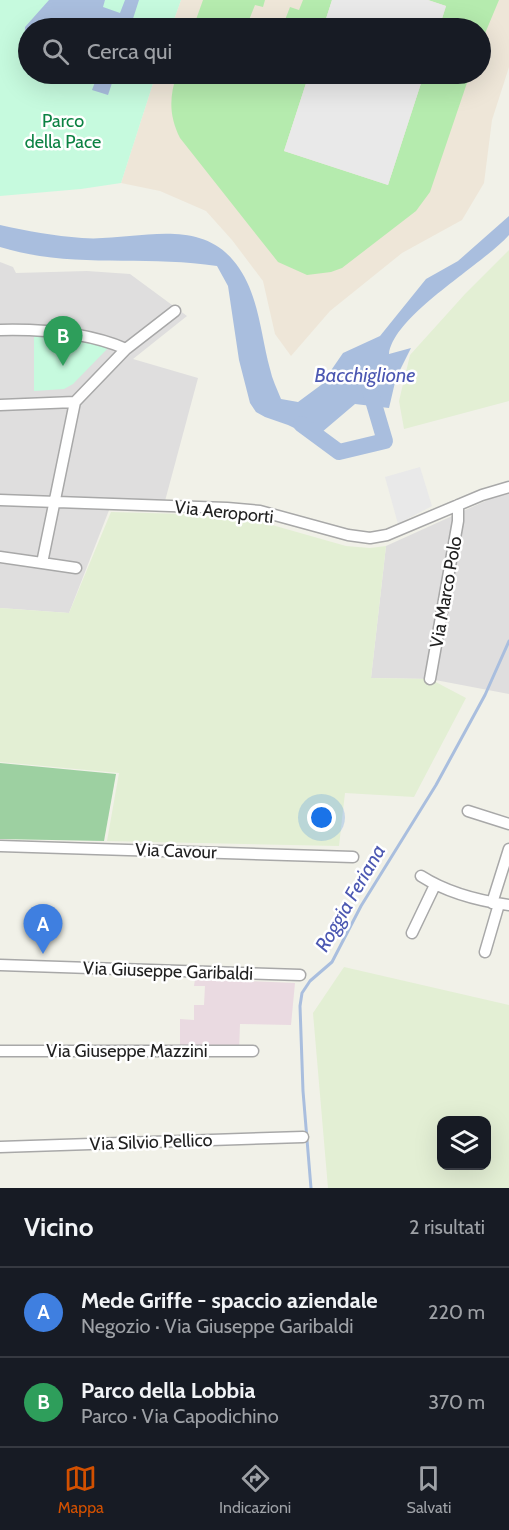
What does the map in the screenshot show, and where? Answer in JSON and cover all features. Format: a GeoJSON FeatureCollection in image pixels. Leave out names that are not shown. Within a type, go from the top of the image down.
{"type":"FeatureCollection","features":[{"type":"Feature","properties":{"kind":"street"},"geometry":{"type":"LineString","coordinates":[[42,563],[75,402],[126,349],[175,312]]}},
{"type":"Feature","properties":{"kind":"street"},"geometry":{"type":"LineString","coordinates":[[0,330],[37,329],[107,341],[126,349]]}},
{"type":"Feature","properties":{"kind":"street"},"geometry":{"type":"LineString","coordinates":[[0,405],[75,402]]}},
{"type":"Feature","properties":{"kind":"street","name":"Via Aeroporti"},"geometry":{"type":"LineString","coordinates":[[0,501],[260,511],[348,535],[370,538],[387,535],[458,505],[509,487]]}},
{"type":"Feature","properties":{"kind":"street","name":"Via Marco Polo"},"geometry":{"type":"LineString","coordinates":[[430,680],[458,521],[458,505]]}},
{"type":"Feature","properties":{"kind":"street"},"geometry":{"type":"LineString","coordinates":[[0,557],[76,568]]}},
{"type":"Feature","properties":{"kind":"street"},"geometry":{"type":"LineString","coordinates":[[468,811],[509,824]]}},
{"type":"Feature","properties":{"kind":"street","name":"Via Cavour"},"geometry":{"type":"LineString","coordinates":[[0,846],[352,857]]}},
{"type":"Feature","properties":{"kind":"street"},"geometry":{"type":"LineString","coordinates":[[485,952],[500,904],[509,849]]}},
{"type":"Feature","properties":{"kind":"street"},"geometry":{"type":"LineString","coordinates":[[421,876],[435,885],[500,904]]}},
{"type":"Feature","properties":{"kind":"street"},"geometry":{"type":"LineString","coordinates":[[412,933],[435,885]]}},
{"type":"Feature","properties":{"kind":"street","name":"Via Giuseppe Garibaldi"},"geometry":{"type":"LineString","coordinates":[[0,965],[300,975]]}},
{"type":"Feature","properties":{"kind":"street","name":"Via Giuseppe Mazzini"},"geometry":{"type":"LineString","coordinates":[[0,1051],[254,1051]]}},
{"type":"Feature","properties":{"kind":"street","name":"Via Silvio Pellico"},"geometry":{"type":"LineString","coordinates":[[0,1147],[303,1137]]}},
{"type":"Feature","properties":{"kind":"shaded area"},"geometry":{"type":"Polygon","coordinates":[[[181,0],[509,0],[509,67],[492,120],[484,183],[462,220],[402,253],[330,311],[291,356],[275,334],[263,281],[232,240],[206,211],[160,191],[121,183],[153,84],[491,84],[491,18],[175,18],[181,0]]]}},
{"type":"Feature","properties":{"kind":"shaded area"},"geometry":{"type":"Polygon","coordinates":[[[332,0],[428,0],[446,6],[442,18],[326,18],[332,0]]]}},
{"type":"Feature","properties":{"kind":"shaded area"},"geometry":{"type":"Polygon","coordinates":[[[306,84],[421,84],[388,185],[284,151],[306,84]]]}},
{"type":"Feature","properties":{"kind":"shaded area"},"geometry":{"type":"Polygon","coordinates":[[[0,262],[13,267],[16,273],[87,271],[130,274],[187,316],[133,359],[198,378],[165,501],[113,500],[69,613],[0,608],[0,262]]]}},
{"type":"Feature","properties":{"kind":"shaded area"},"geometry":{"type":"Polygon","coordinates":[[[420,467],[432,506],[398,524],[385,477],[420,467]]]}},
{"type":"Feature","properties":{"kind":"shaded area"},"geometry":{"type":"Polygon","coordinates":[[[509,493],[509,694],[430,679],[371,678],[386,546],[492,498],[509,493]]]}},
{"type":"Feature","properties":{"kind":"shaded area"},"geometry":{"type":"Polygon","coordinates":[[[195,979],[295,983],[291,1025],[240,1024],[239,1052],[180,1052],[180,1019],[194,1020],[194,1005],[204,1005],[205,986],[194,986],[195,979]]]}},
{"type":"Feature","properties":{"kind":"green space","name":"Parco della Pace"},"geometry":{"type":"Polygon","coordinates":[[[0,0],[181,0],[175,18],[18,18],[18,84],[153,84],[121,183],[0,196],[0,0]]]}},
{"type":"Feature","properties":{"kind":"green space"},"geometry":{"type":"Polygon","coordinates":[[[203,0],[265,0],[263,7],[255,5],[250,18],[197,18],[203,0]]]}},
{"type":"Feature","properties":{"kind":"green space"},"geometry":{"type":"Polygon","coordinates":[[[303,0],[332,0],[326,18],[286,18],[290,7],[299,10],[303,0]]]}},
{"type":"Feature","properties":{"kind":"green space"},"geometry":{"type":"Polygon","coordinates":[[[428,0],[499,0],[491,19],[442,18],[446,6],[428,0]]]}},
{"type":"Feature","properties":{"kind":"green space"},"geometry":{"type":"Polygon","coordinates":[[[175,84],[306,84],[284,151],[388,185],[421,84],[467,84],[430,192],[416,211],[342,268],[307,275],[278,262],[180,138],[172,114],[175,84]]]}},
{"type":"Feature","properties":{"kind":"green space"},"geometry":{"type":"Polygon","coordinates":[[[509,250],[509,401],[404,429],[399,401],[410,355],[465,294],[509,250]]]}},
{"type":"Feature","properties":{"kind":"green space"},"geometry":{"type":"Polygon","coordinates":[[[34,333],[110,346],[73,384],[64,389],[34,391],[34,333]]]}},
{"type":"Feature","properties":{"kind":"green space"},"geometry":{"type":"Polygon","coordinates":[[[111,512],[184,514],[258,521],[346,546],[370,548],[386,546],[371,678],[430,679],[466,698],[414,797],[345,793],[339,846],[107,841],[119,773],[0,762],[0,608],[69,613],[111,512]]]}},
{"type":"Feature","properties":{"kind":"green space"},"geometry":{"type":"Polygon","coordinates":[[[0,763],[116,774],[104,841],[0,839],[0,763]]]}},
{"type":"Feature","properties":{"kind":"green space"},"geometry":{"type":"Polygon","coordinates":[[[344,967],[509,1005],[509,1188],[328,1188],[313,1013],[344,967]]]}},
{"type":"Feature","properties":{"kind":"water"},"geometry":{"type":"Polygon","coordinates":[[[49,0],[105,0],[103,7],[120,13],[125,0],[139,0],[133,18],[33,18],[49,0]]]}},
{"type":"Feature","properties":{"kind":"water"},"geometry":{"type":"Polygon","coordinates":[[[94,84],[112,84],[108,95],[92,90],[94,84]]]}},
{"type":"Feature","properties":{"kind":"water","name":"Bacchiglione"},"geometry":{"type":"Polygon","coordinates":[[[509,216],[509,235],[422,307],[394,339],[389,354],[411,348],[396,378],[389,408],[355,404],[315,438],[265,417],[256,412],[250,403],[239,360],[228,286],[217,266],[163,261],[53,258],[0,247],[0,225],[82,238],[167,234],[187,235],[206,241],[224,251],[246,279],[255,304],[271,373],[281,399],[298,402],[321,385],[343,353],[380,336],[426,279],[458,261],[509,216]]]}},
{"type":"Feature","properties":{"kind":"waterway"},"geometry":{"type":"LineString","coordinates":[[301,424],[339,452],[385,441],[369,387]]}},
{"type":"Feature","properties":{"kind":"waterway","name":"Roggia Feriana"},"geometry":{"type":"LineString","coordinates":[[311,1188],[303,1091],[300,1006],[302,993],[310,981],[332,962],[361,906],[436,785],[485,695],[509,641]]}},
{"type":"Feature","properties":{"kind":"place","name":"Parco della Lobbia"},"geometry":{"type":"Point","coordinates":[63,366]}},
{"type":"Feature","properties":{"kind":"place","name":"Mede Griffe - spaccio aziendale"},"geometry":{"type":"Point","coordinates":[43,954]}}]}
